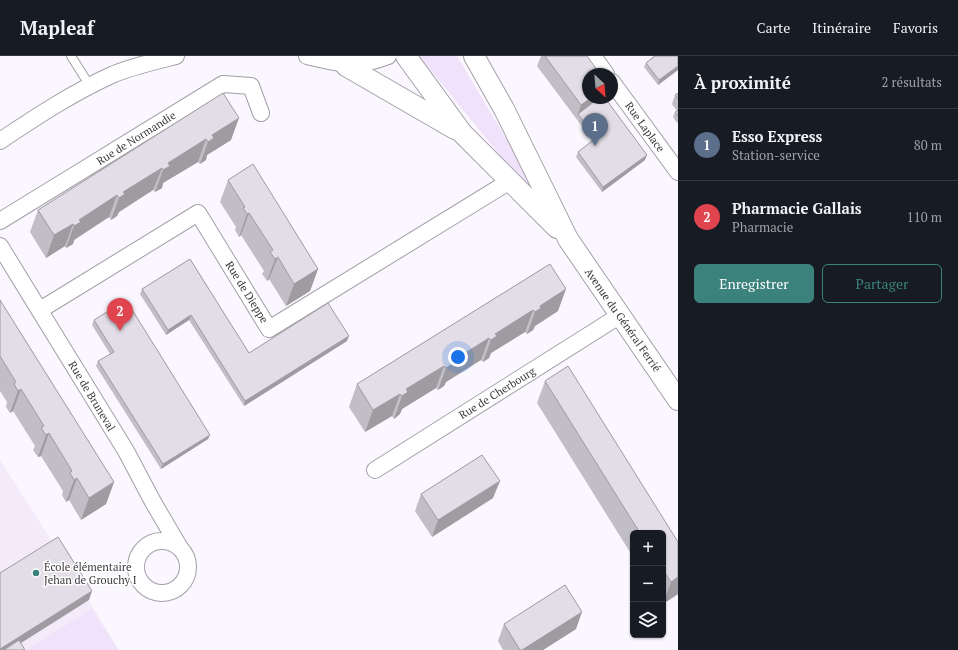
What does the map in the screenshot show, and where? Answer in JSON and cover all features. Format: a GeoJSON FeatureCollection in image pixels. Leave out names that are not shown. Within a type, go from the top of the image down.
{"type":"FeatureCollection","features":[{"type":"Feature","properties":{"kind":"street"},"geometry":{"type":"LineString","coordinates":[[0,140],[58,102],[90,86],[116,74],[176,56]]}},
{"type":"Feature","properties":{"kind":"street"},"geometry":{"type":"LineString","coordinates":[[306,56],[346,66],[462,133]]}},
{"type":"Feature","properties":{"kind":"street"},"geometry":{"type":"LineString","coordinates":[[346,66],[374,62],[388,56]]}},
{"type":"Feature","properties":{"kind":"street"},"geometry":{"type":"LineString","coordinates":[[406,56],[462,133],[568,239]]}},
{"type":"Feature","properties":{"kind":"street"},"geometry":{"type":"LineString","coordinates":[[474,56],[504,109],[568,239]]}},
{"type":"Feature","properties":{"kind":"street"},"geometry":{"type":"LineString","coordinates":[[593,56],[602,68]]}},
{"type":"Feature","properties":{"kind":"street","name":"Rue de Normandie"},"geometry":{"type":"LineString","coordinates":[[0,221],[223,84],[251,86],[261,113]]}},
{"type":"Feature","properties":{"kind":"street","name":"Rue Laplace"},"geometry":{"type":"LineString","coordinates":[[618,90],[678,172]]}},
{"type":"Feature","properties":{"kind":"street","name":"Rue de Dieppe"},"geometry":{"type":"LineString","coordinates":[[40,310],[198,213],[269,329],[510,181]]}},
{"type":"Feature","properties":{"kind":"street","name":"Avenue du Général Ferrié"},"geometry":{"type":"LineString","coordinates":[[568,239],[619,316],[678,400]]}},
{"type":"Feature","properties":{"kind":"street","name":"Rue de Bruneval"},"geometry":{"type":"LineString","coordinates":[[0,246],[126,450],[153,502],[180,548]]}},
{"type":"Feature","properties":{"kind":"street","name":"Rue de Cherbourg"},"geometry":{"type":"LineString","coordinates":[[376,470],[619,316]]}},
{"type":"Feature","properties":{"kind":"lane"},"geometry":{"type":"LineString","coordinates":[[71,56],[90,86]]}},
{"type":"Feature","properties":{"kind":"shaded area"},"geometry":{"type":"Polygon","coordinates":[[[457,56],[559,228],[420,57],[457,56]]]}},
{"type":"Feature","properties":{"kind":"shaded area","name":"École élémentaire Jehan de Grouchy I"},"geometry":{"type":"Polygon","coordinates":[[[0,460],[55,546],[119,650],[0,650],[0,460]]]}},
{"type":"Feature","properties":{"kind":"shaded area"},"geometry":{"type":"Polygon","coordinates":[[[92,609],[118,650],[26,650],[92,609]]]}},
{"type":"Feature","properties":{"kind":"building"},"geometry":{"type":"Polygon","coordinates":[[[545,56],[587,56],[596,68],[582,68],[582,104],[581,105],[545,56]]]}},
{"type":"Feature","properties":{"kind":"building"},"geometry":{"type":"Polygon","coordinates":[[[655,56],[678,56],[678,66],[659,80],[646,63],[655,56]]]}},
{"type":"Feature","properties":{"kind":"building"},"geometry":{"type":"Polygon","coordinates":[[[223,93],[239,118],[212,135],[214,138],[208,142],[206,139],[168,163],[170,166],[163,170],[162,168],[123,192],[125,194],[119,198],[117,195],[79,220],[81,222],[74,226],[73,224],[54,235],[38,210],[223,93]]]}},
{"type":"Feature","properties":{"kind":"building"},"geometry":{"type":"Polygon","coordinates":[[[591,104],[609,104],[647,155],[603,187],[578,152],[596,138],[578,114],[591,104]]]}},
{"type":"Feature","properties":{"kind":"building"},"geometry":{"type":"Polygon","coordinates":[[[253,164],[318,269],[294,284],[278,257],[275,259],[270,252],[273,250],[249,213],[247,214],[243,208],[245,207],[228,180],[253,164]]]}},
{"type":"Feature","properties":{"kind":"building"},"geometry":{"type":"Polygon","coordinates":[[[190,259],[249,353],[328,303],[349,336],[245,401],[191,315],[168,330],[142,289],[190,259]]]}},
{"type":"Feature","properties":{"kind":"building"},"geometry":{"type":"Polygon","coordinates":[[[550,264],[566,289],[540,306],[541,308],[535,312],[533,310],[495,334],[497,336],[491,340],[489,338],[451,362],[452,364],[446,368],[444,366],[406,389],[408,392],[402,396],[400,394],[373,410],[357,384],[550,264]]]}},
{"type":"Feature","properties":{"kind":"building"},"geometry":{"type":"Polygon","coordinates":[[[0,300],[114,482],[89,498],[77,478],[74,480],[70,473],[72,471],[49,433],[46,435],[41,428],[44,426],[21,389],[18,391],[14,384],[16,382],[0,356],[0,300]]]}},
{"type":"Feature","properties":{"kind":"building"},"geometry":{"type":"Polygon","coordinates":[[[126,300],[210,435],[163,464],[98,361],[114,352],[94,320],[126,300]]]}},
{"type":"Feature","properties":{"kind":"building"},"geometry":{"type":"Polygon","coordinates":[[[568,366],[678,542],[678,577],[671,582],[666,574],[666,530],[638,530],[545,381],[568,366]]]}},
{"type":"Feature","properties":{"kind":"building"},"geometry":{"type":"Polygon","coordinates":[[[482,455],[500,481],[438,520],[421,494],[482,455]]]}},
{"type":"Feature","properties":{"kind":"building"},"geometry":{"type":"Polygon","coordinates":[[[58,537],[92,591],[0,649],[0,573],[58,537]]]}},
{"type":"Feature","properties":{"kind":"building"},"geometry":{"type":"Polygon","coordinates":[[[565,585],[582,612],[520,650],[504,624],[565,585]]]}},
{"type":"Feature","properties":{"kind":"building"},"geometry":{"type":"Polygon","coordinates":[[[19,640],[25,650],[4,650],[19,640]]]}},
{"type":"Feature","properties":{"kind":"place","name":"Esso Express"},"geometry":{"type":"Point","coordinates":[595,146]}},
{"type":"Feature","properties":{"kind":"place","name":"Pharmacie Gallais"},"geometry":{"type":"Point","coordinates":[120,331]}},
{"type":"Feature","properties":{"kind":"place","name":"École élémentaire Jehan de Grouchy I"},"geometry":{"type":"Point","coordinates":[36,573]}}]}
